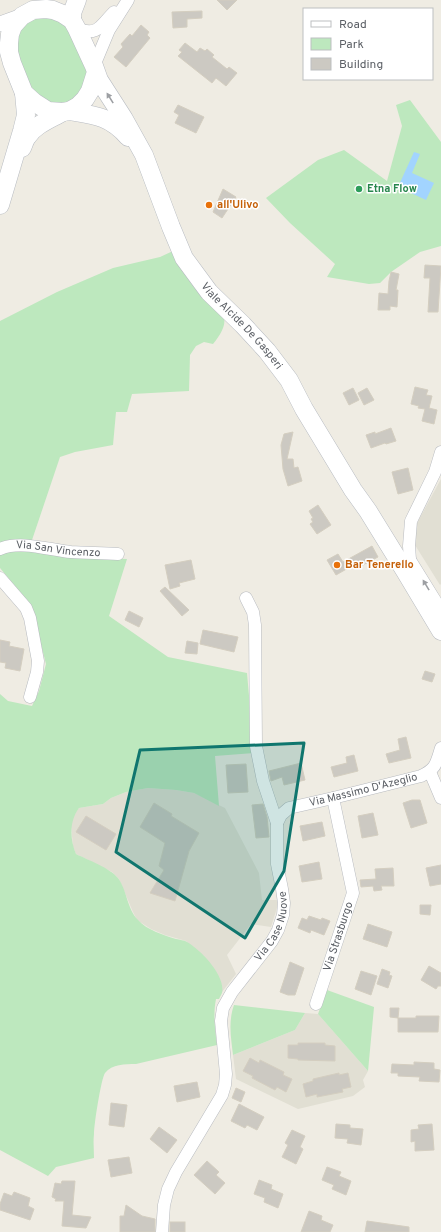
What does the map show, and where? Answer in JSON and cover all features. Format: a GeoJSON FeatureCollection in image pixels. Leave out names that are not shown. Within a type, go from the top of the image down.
{"type":"FeatureCollection","features":[{"type":"Feature","properties":{"kind":"main road"},"geometry":{"type":"LineString","coordinates":[[77,0],[72,13],[75,24],[99,80],[124,119],[144,155]]}},
{"type":"Feature","properties":{"kind":"main road"},"geometry":{"type":"LineString","coordinates":[[75,24],[63,14],[53,10],[33,9],[13,26],[10,34],[9,52],[6,60],[24,93],[34,102],[48,111],[66,111],[97,115],[110,121],[125,133],[144,155]]}},
{"type":"Feature","properties":{"kind":"main road"},"geometry":{"type":"LineString","coordinates":[[9,178],[28,136],[44,122],[78,106],[85,99],[92,87],[95,69]]}},
{"type":"Feature","properties":{"kind":"main road"},"geometry":{"type":"LineString","coordinates":[[0,205],[26,116],[24,93]]}},
{"type":"Feature","properties":{"kind":"main road","name":"Viale Alcide De Gasperi"},"geometry":{"type":"LineString","coordinates":[[144,155],[184,258],[209,292],[267,351],[289,380],[304,409],[353,490]]}},
{"type":"Feature","properties":{"kind":"main road"},"geometry":{"type":"LineString","coordinates":[[353,490],[408,565],[441,631]]}},
{"type":"Feature","properties":{"kind":"main road"},"geometry":{"type":"LineString","coordinates":[[353,490],[363,513],[441,643]]}},
{"type":"Feature","properties":{"kind":"street"},"geometry":{"type":"LineString","coordinates":[[75,24],[90,32],[96,30],[127,0]]}},
{"type":"Feature","properties":{"kind":"street"},"geometry":{"type":"LineString","coordinates":[[95,69],[108,30],[127,0]]}},
{"type":"Feature","properties":{"kind":"street"},"geometry":{"type":"LineString","coordinates":[[0,24],[33,9]]}},
{"type":"Feature","properties":{"kind":"street"},"geometry":{"type":"LineString","coordinates":[[441,452],[435,472],[411,521],[408,565],[441,610]]}},
{"type":"Feature","properties":{"kind":"street","name":"Via San Vincenzo"},"geometry":{"type":"LineString","coordinates":[[0,549],[9,546],[27,546],[70,552],[118,554]]}},
{"type":"Feature","properties":{"kind":"street"},"geometry":{"type":"LineString","coordinates":[[0,578],[24,605],[30,618],[38,661],[36,677],[30,697]]}},
{"type":"Feature","properties":{"kind":"street","name":"Via Case Nuove"},"geometry":{"type":"LineString","coordinates":[[162,1232],[163,1212],[168,1189],[176,1172],[222,1095],[225,1085],[226,1074],[221,1021],[223,1008],[232,992],[272,941],[278,930],[283,915],[284,903],[277,864],[278,823],[263,781],[256,746],[255,625],[253,612],[246,598]]}},
{"type":"Feature","properties":{"kind":"street","name":"Via Massimo D'Azeglio"},"geometry":{"type":"LineString","coordinates":[[278,823],[281,815],[289,808],[421,776],[430,772],[436,764],[441,748]]}},
{"type":"Feature","properties":{"kind":"street"},"geometry":{"type":"LineString","coordinates":[[430,772],[441,798]]}},
{"type":"Feature","properties":{"kind":"street","name":"Via Strasburgo"},"geometry":{"type":"LineString","coordinates":[[316,1004],[352,894],[333,798]]}},
{"type":"Feature","properties":{"kind":"highlighted area"},"geometry":{"type":"Polygon","coordinates":[[[304,743],[284,871],[245,938],[116,852],[140,750],[304,743]]]}},
{"type":"Feature","properties":{"kind":"shaded area"},"geometry":{"type":"Polygon","coordinates":[[[441,479],[440,585],[415,545],[416,525],[441,479]]]}},
{"type":"Feature","properties":{"kind":"shaded area"},"geometry":{"type":"Polygon","coordinates":[[[148,788],[194,793],[225,808],[259,873],[262,900],[277,900],[277,908],[271,927],[251,924],[227,955],[236,974],[222,992],[220,981],[186,941],[151,929],[137,920],[119,879],[112,872],[76,854],[73,847],[71,825],[74,814],[79,808],[103,804],[111,798],[126,792],[148,788]]]}},
{"type":"Feature","properties":{"kind":"shaded area"},"geometry":{"type":"Polygon","coordinates":[[[305,1013],[318,1014],[368,1071],[363,1080],[365,1087],[353,1096],[298,1109],[236,1079],[233,1055],[295,1030],[305,1013]]]}},
{"type":"Feature","properties":{"kind":"green space"},"geometry":{"type":"Polygon","coordinates":[[[53,16],[70,28],[88,75],[75,100],[52,105],[31,91],[16,56],[19,31],[32,18],[53,16]]]}},
{"type":"Feature","properties":{"kind":"green space","name":"Etna Flow"},"geometry":{"type":"Polygon","coordinates":[[[410,100],[441,142],[441,246],[420,252],[391,272],[380,283],[369,284],[327,277],[335,264],[290,223],[266,198],[318,160],[344,150],[387,181],[402,126],[396,105],[410,100]]]}},
{"type":"Feature","properties":{"kind":"green space"},"geometry":{"type":"Polygon","coordinates":[[[173,251],[195,288],[221,312],[224,318],[224,325],[221,333],[213,344],[204,342],[196,346],[190,355],[189,391],[132,394],[127,412],[116,412],[113,445],[75,452],[60,457],[31,543],[0,545],[0,321],[57,292],[113,268],[160,257],[173,251]]]}},
{"type":"Feature","properties":{"kind":"green space"},"geometry":{"type":"Polygon","coordinates":[[[8,552],[34,552],[69,557],[127,559],[109,616],[168,657],[247,673],[254,753],[215,756],[219,806],[194,793],[148,788],[126,792],[111,798],[103,804],[79,808],[73,819],[72,837],[76,854],[104,868],[118,878],[134,916],[142,924],[161,934],[186,941],[199,951],[211,964],[220,979],[222,993],[219,999],[216,999],[215,1005],[217,1045],[136,1064],[119,1065],[108,1070],[103,1077],[96,1112],[94,1158],[56,1167],[48,1176],[0,1150],[0,694],[8,701],[32,706],[39,691],[46,664],[31,605],[0,568],[0,554],[8,552]]]}},
{"type":"Feature","properties":{"kind":"green space"},"geometry":{"type":"Polygon","coordinates":[[[327,990],[374,1007],[368,1071],[318,1014],[327,990]]]}},
{"type":"Feature","properties":{"kind":"green space"},"geometry":{"type":"Polygon","coordinates":[[[234,1005],[305,1013],[295,1030],[233,1055],[231,1024],[234,1005]]]}},
{"type":"Feature","properties":{"kind":"water"},"geometry":{"type":"Polygon","coordinates":[[[414,152],[420,154],[412,173],[434,183],[426,200],[398,187],[414,152]]]}},
{"type":"Feature","properties":{"kind":"building"},"geometry":{"type":"Polygon","coordinates":[[[217,0],[237,0],[227,10],[217,0]]]}},
{"type":"Feature","properties":{"kind":"building"},"geometry":{"type":"Polygon","coordinates":[[[202,11],[202,18],[187,19],[187,27],[173,28],[172,12],[202,11]]]}},
{"type":"Feature","properties":{"kind":"building"},"geometry":{"type":"Polygon","coordinates":[[[141,25],[149,32],[147,35],[150,38],[126,67],[114,57],[123,47],[121,44],[130,34],[132,36],[141,25]]]}},
{"type":"Feature","properties":{"kind":"building"},"geometry":{"type":"Polygon","coordinates":[[[185,43],[197,52],[200,48],[205,51],[207,49],[214,55],[212,57],[227,69],[229,67],[237,73],[226,86],[216,78],[212,83],[178,56],[182,52],[179,50],[185,43]]]}},
{"type":"Feature","properties":{"kind":"building"},"geometry":{"type":"Polygon","coordinates":[[[178,105],[204,117],[196,133],[175,123],[179,115],[174,112],[178,105]]]}},
{"type":"Feature","properties":{"kind":"building"},"geometry":{"type":"Polygon","coordinates":[[[223,189],[236,197],[222,218],[213,212],[223,189]]]}},
{"type":"Feature","properties":{"kind":"building"},"geometry":{"type":"Polygon","coordinates":[[[425,265],[441,266],[438,312],[428,312],[430,278],[424,278],[425,265]]]}},
{"type":"Feature","properties":{"kind":"building"},"geometry":{"type":"Polygon","coordinates":[[[391,272],[399,274],[396,290],[398,290],[397,307],[390,306],[390,310],[378,310],[379,293],[388,294],[391,272]]]}},
{"type":"Feature","properties":{"kind":"building"},"geometry":{"type":"Polygon","coordinates":[[[415,387],[428,390],[426,395],[432,396],[429,408],[437,410],[434,424],[422,421],[425,409],[418,408],[419,406],[411,404],[415,387]]]}},
{"type":"Feature","properties":{"kind":"building"},"geometry":{"type":"Polygon","coordinates":[[[353,388],[359,400],[349,405],[343,393],[353,388]]]}},
{"type":"Feature","properties":{"kind":"building"},"geometry":{"type":"Polygon","coordinates":[[[367,388],[374,400],[364,405],[358,393],[367,388]]]}},
{"type":"Feature","properties":{"kind":"building"},"geometry":{"type":"Polygon","coordinates":[[[391,428],[396,441],[371,448],[366,435],[375,432],[375,434],[391,428]]]}},
{"type":"Feature","properties":{"kind":"building"},"geometry":{"type":"Polygon","coordinates":[[[293,432],[287,459],[293,459],[294,468],[298,467],[302,481],[288,486],[283,469],[281,445],[284,434],[293,432]]]}},
{"type":"Feature","properties":{"kind":"building"},"geometry":{"type":"Polygon","coordinates":[[[408,468],[413,490],[398,494],[392,472],[408,468]]]}},
{"type":"Feature","properties":{"kind":"building"},"geometry":{"type":"Polygon","coordinates":[[[318,505],[331,525],[317,534],[310,524],[313,522],[311,519],[313,518],[309,511],[318,505]]]}},
{"type":"Feature","properties":{"kind":"building"},"geometry":{"type":"Polygon","coordinates":[[[372,546],[378,557],[359,567],[357,563],[336,575],[327,560],[338,554],[343,562],[372,546]]]}},
{"type":"Feature","properties":{"kind":"building"},"geometry":{"type":"Polygon","coordinates":[[[191,560],[195,579],[179,583],[180,586],[170,589],[165,565],[191,560]]]}},
{"type":"Feature","properties":{"kind":"building"},"geometry":{"type":"Polygon","coordinates":[[[165,587],[189,610],[182,616],[160,591],[165,587]]]}},
{"type":"Feature","properties":{"kind":"building"},"geometry":{"type":"Polygon","coordinates":[[[129,611],[143,618],[139,627],[125,620],[129,611]]]}},
{"type":"Feature","properties":{"kind":"building"},"geometry":{"type":"Polygon","coordinates":[[[203,630],[238,637],[234,652],[200,644],[203,630]]]}},
{"type":"Feature","properties":{"kind":"building"},"geometry":{"type":"Polygon","coordinates":[[[0,640],[10,642],[9,646],[24,649],[20,671],[5,668],[6,663],[0,662],[0,640]]]}},
{"type":"Feature","properties":{"kind":"building"},"geometry":{"type":"Polygon","coordinates":[[[187,641],[198,643],[197,654],[185,653],[187,641]]]}},
{"type":"Feature","properties":{"kind":"building"},"geometry":{"type":"Polygon","coordinates":[[[425,671],[435,674],[432,682],[422,679],[425,671]]]}},
{"type":"Feature","properties":{"kind":"building"},"geometry":{"type":"Polygon","coordinates":[[[406,737],[411,758],[389,763],[386,754],[400,750],[398,739],[406,737]]]}},
{"type":"Feature","properties":{"kind":"building"},"geometry":{"type":"Polygon","coordinates":[[[354,755],[358,771],[334,777],[331,767],[347,763],[346,757],[354,755]]]}},
{"type":"Feature","properties":{"kind":"building"},"geometry":{"type":"Polygon","coordinates":[[[301,763],[305,780],[284,785],[282,777],[271,781],[269,771],[301,763]]]}},
{"type":"Feature","properties":{"kind":"building"},"geometry":{"type":"Polygon","coordinates":[[[246,764],[248,792],[228,793],[226,765],[246,764]]]}},
{"type":"Feature","properties":{"kind":"building"},"geometry":{"type":"Polygon","coordinates":[[[412,800],[420,800],[427,823],[411,828],[403,803],[412,800]]]}},
{"type":"Feature","properties":{"kind":"building"},"geometry":{"type":"Polygon","coordinates":[[[154,803],[172,814],[171,816],[199,833],[189,851],[175,901],[150,893],[164,870],[159,866],[165,843],[140,827],[154,803]]]}},
{"type":"Feature","properties":{"kind":"building"},"geometry":{"type":"Polygon","coordinates":[[[263,804],[267,817],[269,837],[256,838],[252,805],[263,804]]]}},
{"type":"Feature","properties":{"kind":"building"},"geometry":{"type":"Polygon","coordinates":[[[373,813],[378,835],[362,838],[358,816],[373,813]]]}},
{"type":"Feature","properties":{"kind":"building"},"geometry":{"type":"Polygon","coordinates":[[[86,816],[116,834],[106,850],[76,832],[86,816]]]}},
{"type":"Feature","properties":{"kind":"building"},"geometry":{"type":"Polygon","coordinates":[[[322,822],[325,836],[303,841],[300,826],[322,822]]]}},
{"type":"Feature","properties":{"kind":"building"},"geometry":{"type":"Polygon","coordinates":[[[319,862],[322,879],[302,882],[299,866],[319,862]]]}},
{"type":"Feature","properties":{"kind":"building"},"geometry":{"type":"Polygon","coordinates":[[[441,865],[441,884],[430,886],[426,868],[441,865]]]}},
{"type":"Feature","properties":{"kind":"building"},"geometry":{"type":"Polygon","coordinates":[[[393,868],[394,886],[381,886],[382,890],[374,891],[373,886],[361,887],[360,880],[376,879],[375,869],[393,868]]]}},
{"type":"Feature","properties":{"kind":"building"},"geometry":{"type":"Polygon","coordinates":[[[420,905],[431,905],[430,915],[420,914],[420,905]]]}},
{"type":"Feature","properties":{"kind":"building"},"geometry":{"type":"Polygon","coordinates":[[[309,916],[330,921],[324,935],[311,930],[310,933],[298,928],[302,918],[307,920],[309,916]]]}},
{"type":"Feature","properties":{"kind":"building"},"geometry":{"type":"Polygon","coordinates":[[[368,924],[392,932],[387,947],[363,939],[368,924]]]}},
{"type":"Feature","properties":{"kind":"building"},"geometry":{"type":"Polygon","coordinates":[[[290,962],[304,968],[295,995],[288,995],[280,992],[290,962]]]}},
{"type":"Feature","properties":{"kind":"building"},"geometry":{"type":"Polygon","coordinates":[[[429,966],[441,973],[441,986],[438,986],[436,989],[421,980],[429,966]]]}},
{"type":"Feature","properties":{"kind":"building"},"geometry":{"type":"Polygon","coordinates":[[[382,969],[390,972],[389,975],[392,976],[388,988],[377,984],[382,969]]]}},
{"type":"Feature","properties":{"kind":"building"},"geometry":{"type":"Polygon","coordinates":[[[361,971],[377,976],[371,995],[355,989],[361,971]]]}},
{"type":"Feature","properties":{"kind":"building"},"geometry":{"type":"Polygon","coordinates":[[[390,1008],[399,1008],[398,1018],[390,1017],[390,1008]]]}},
{"type":"Feature","properties":{"kind":"building"},"geometry":{"type":"Polygon","coordinates":[[[416,1016],[439,1016],[438,1032],[398,1032],[398,1018],[416,1018],[416,1016]]]}},
{"type":"Feature","properties":{"kind":"building"},"geometry":{"type":"Polygon","coordinates":[[[298,1043],[325,1043],[325,1045],[335,1046],[335,1061],[298,1060],[288,1058],[288,1045],[298,1045],[298,1043]]]}},
{"type":"Feature","properties":{"kind":"building"},"geometry":{"type":"Polygon","coordinates":[[[250,1058],[259,1063],[260,1060],[284,1072],[283,1075],[292,1079],[286,1092],[277,1087],[275,1090],[252,1078],[253,1076],[243,1071],[250,1058]]]}},
{"type":"Feature","properties":{"kind":"building"},"geometry":{"type":"Polygon","coordinates":[[[414,1062],[434,1063],[434,1069],[440,1070],[439,1082],[419,1081],[420,1077],[398,1076],[398,1073],[391,1073],[392,1064],[414,1065],[414,1062]]]}},
{"type":"Feature","properties":{"kind":"building"},"geometry":{"type":"Polygon","coordinates":[[[339,1073],[339,1075],[348,1073],[351,1087],[342,1089],[343,1092],[317,1097],[317,1094],[306,1097],[303,1084],[313,1081],[313,1079],[339,1073]]]}},
{"type":"Feature","properties":{"kind":"building"},"geometry":{"type":"Polygon","coordinates":[[[197,1082],[200,1097],[177,1102],[174,1086],[197,1082]]]}},
{"type":"Feature","properties":{"kind":"building"},"geometry":{"type":"Polygon","coordinates":[[[236,1088],[245,1092],[241,1102],[232,1098],[236,1088]]]}},
{"type":"Feature","properties":{"kind":"building"},"geometry":{"type":"Polygon","coordinates":[[[111,1103],[127,1105],[124,1127],[109,1125],[111,1103]]]}},
{"type":"Feature","properties":{"kind":"building"},"geometry":{"type":"Polygon","coordinates":[[[239,1104],[264,1117],[257,1130],[247,1125],[245,1128],[231,1121],[239,1104]]]}},
{"type":"Feature","properties":{"kind":"building"},"geometry":{"type":"Polygon","coordinates":[[[336,1124],[350,1125],[350,1128],[363,1129],[361,1145],[347,1143],[348,1139],[335,1138],[336,1124]]]}},
{"type":"Feature","properties":{"kind":"building"},"geometry":{"type":"Polygon","coordinates":[[[432,1124],[434,1150],[415,1151],[415,1141],[411,1142],[411,1130],[419,1129],[418,1125],[432,1124]]]}},
{"type":"Feature","properties":{"kind":"building"},"geometry":{"type":"Polygon","coordinates":[[[159,1127],[177,1140],[167,1153],[150,1139],[159,1127]]]}},
{"type":"Feature","properties":{"kind":"building"},"geometry":{"type":"Polygon","coordinates":[[[292,1130],[305,1136],[300,1147],[303,1149],[296,1164],[282,1157],[288,1145],[285,1143],[292,1130]]]}},
{"type":"Feature","properties":{"kind":"building"},"geometry":{"type":"Polygon","coordinates":[[[129,1157],[132,1173],[111,1177],[108,1160],[129,1157]]]}},
{"type":"Feature","properties":{"kind":"building"},"geometry":{"type":"Polygon","coordinates":[[[207,1161],[219,1172],[216,1175],[225,1183],[215,1194],[194,1175],[207,1161]]]}},
{"type":"Feature","properties":{"kind":"building"},"geometry":{"type":"Polygon","coordinates":[[[327,1167],[341,1172],[339,1176],[351,1181],[346,1195],[332,1189],[334,1185],[322,1180],[327,1167]]]}},
{"type":"Feature","properties":{"kind":"building"},"geometry":{"type":"Polygon","coordinates":[[[259,1180],[272,1185],[271,1189],[283,1194],[278,1208],[264,1202],[265,1198],[254,1194],[259,1180]]]}},
{"type":"Feature","properties":{"kind":"building"},"geometry":{"type":"Polygon","coordinates":[[[62,1181],[75,1181],[72,1215],[91,1217],[86,1228],[62,1226],[64,1201],[55,1201],[56,1199],[52,1197],[55,1183],[61,1184],[62,1181]]]}},
{"type":"Feature","properties":{"kind":"building"},"geometry":{"type":"Polygon","coordinates":[[[14,1192],[30,1198],[28,1206],[34,1209],[30,1220],[0,1210],[0,1204],[4,1193],[12,1196],[14,1192]]]}},
{"type":"Feature","properties":{"kind":"building"},"geometry":{"type":"Polygon","coordinates":[[[126,1205],[142,1216],[155,1219],[155,1232],[120,1232],[120,1216],[124,1216],[126,1205]]]}},
{"type":"Feature","properties":{"kind":"building"},"geometry":{"type":"Polygon","coordinates":[[[309,1211],[322,1216],[321,1220],[333,1225],[330,1232],[301,1232],[309,1211]]]}},
{"type":"Feature","properties":{"kind":"building"},"geometry":{"type":"Polygon","coordinates":[[[367,1221],[409,1227],[409,1232],[365,1232],[367,1221]]]}},
{"type":"Feature","properties":{"kind":"building"},"geometry":{"type":"Polygon","coordinates":[[[170,1222],[185,1222],[185,1232],[170,1232],[170,1222]]]}},
{"type":"Feature","properties":{"kind":"place","name":"Etna Flow"},"geometry":{"type":"Point","coordinates":[359,189]}},
{"type":"Feature","properties":{"kind":"place","name":"all'Ulivo"},"geometry":{"type":"Point","coordinates":[209,205]}},
{"type":"Feature","properties":{"kind":"place","name":"Bar Tenerello"},"geometry":{"type":"Point","coordinates":[337,565]}}]}
